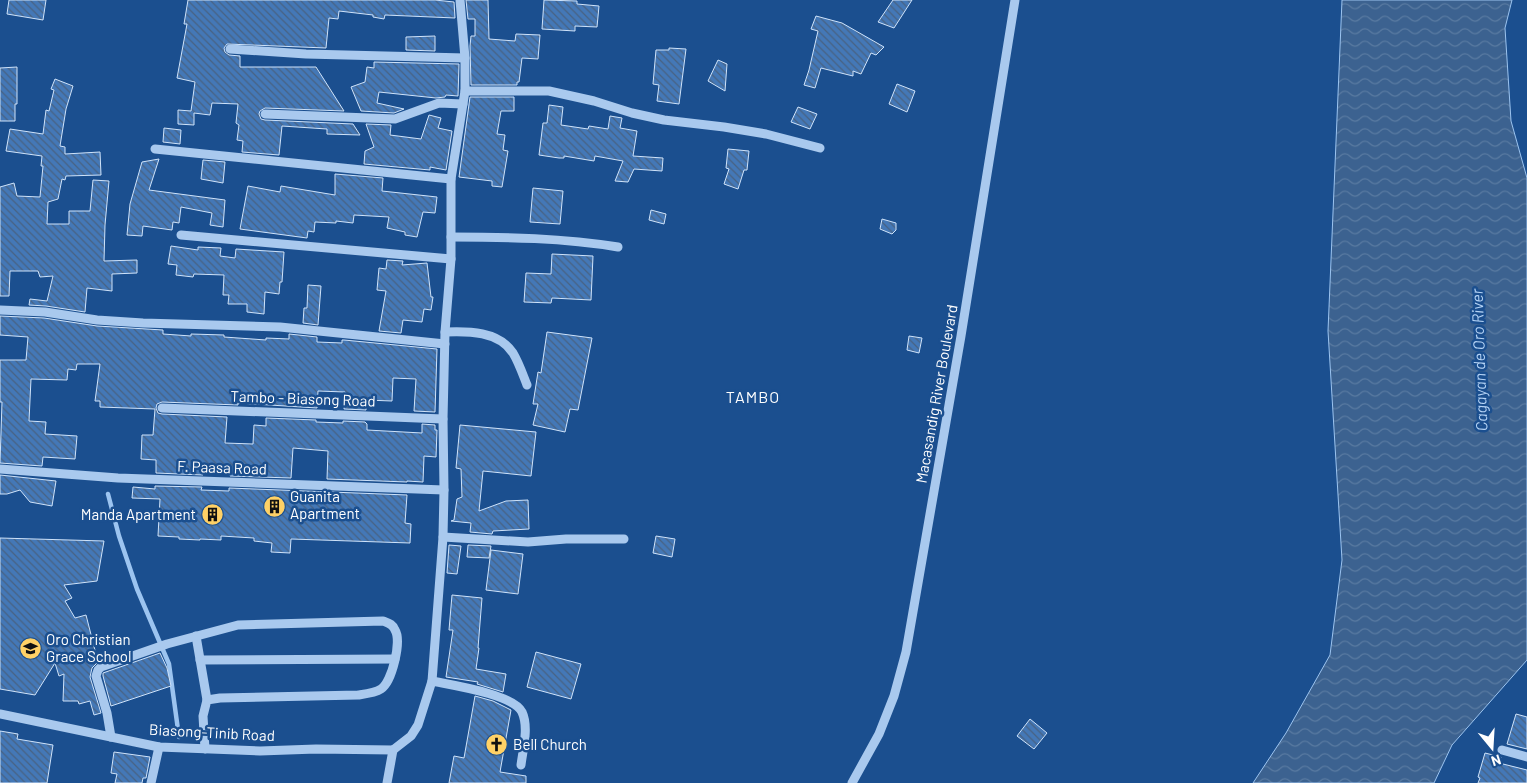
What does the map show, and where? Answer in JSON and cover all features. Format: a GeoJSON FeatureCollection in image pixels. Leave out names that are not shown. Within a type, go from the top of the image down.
{"type":"FeatureCollection","features":[{"type":"Feature","properties":{"kind":"street"},"geometry":{"type":"LineString","coordinates":[[388,783],[393,750],[411,736],[418,725],[432,681],[443,537],[443,419],[445,332],[451,259],[451,178],[465,91],[465,58],[460,0]]}},
{"type":"Feature","properties":{"kind":"street","name":"Macasandig River Boulevard"},"geometry":{"type":"LineString","coordinates":[[852,783],[879,734],[894,696],[906,652],[961,336],[1015,0]]}},
{"type":"Feature","properties":{"kind":"street"},"geometry":{"type":"LineString","coordinates":[[230,49],[306,54],[465,58]]}},
{"type":"Feature","properties":{"kind":"street"},"geometry":{"type":"LineString","coordinates":[[465,91],[549,91],[664,120],[766,134],[820,148]]}},
{"type":"Feature","properties":{"kind":"street"},"geometry":{"type":"LineString","coordinates":[[265,114],[396,119],[439,103],[463,104]]}},
{"type":"Feature","properties":{"kind":"street"},"geometry":{"type":"LineString","coordinates":[[155,150],[451,178]]}},
{"type":"Feature","properties":{"kind":"street"},"geometry":{"type":"LineString","coordinates":[[181,235],[451,259]]}},
{"type":"Feature","properties":{"kind":"street"},"geometry":{"type":"LineString","coordinates":[[451,237],[527,237],[618,247]]}},
{"type":"Feature","properties":{"kind":"street"},"geometry":{"type":"LineString","coordinates":[[0,310],[45,312],[125,322],[280,327],[445,344]]}},
{"type":"Feature","properties":{"kind":"street"},"geometry":{"type":"LineString","coordinates":[[445,332],[474,332],[502,342],[512,351],[527,385]]}},
{"type":"Feature","properties":{"kind":"street","name":"Tambo - Biasong Road"},"geometry":{"type":"LineString","coordinates":[[162,408],[443,419]]}},
{"type":"Feature","properties":{"kind":"street","name":"F. Paasa Road"},"geometry":{"type":"LineString","coordinates":[[0,469],[118,478],[444,490]]}},
{"type":"Feature","properties":{"kind":"street"},"geometry":{"type":"LineString","coordinates":[[443,537],[528,542],[566,539],[624,539]]}},
{"type":"Feature","properties":{"kind":"street"},"geometry":{"type":"LineString","coordinates":[[111,737],[107,712],[96,676],[101,667],[162,646],[238,625],[383,621],[391,624],[396,630],[395,659],[392,671],[386,684],[377,691],[358,695],[220,698],[207,700]]}},
{"type":"Feature","properties":{"kind":"street"},"geometry":{"type":"LineString","coordinates":[[196,636],[207,700],[203,716],[205,749]]}},
{"type":"Feature","properties":{"kind":"street"},"geometry":{"type":"LineString","coordinates":[[200,660],[395,659]]}},
{"type":"Feature","properties":{"kind":"street"},"geometry":{"type":"LineString","coordinates":[[432,681],[487,692],[518,707],[522,712],[525,728],[521,765]]}},
{"type":"Feature","properties":{"kind":"street","name":"Biasong-Tinib Road"},"geometry":{"type":"LineString","coordinates":[[0,714],[159,747],[260,751],[316,749],[393,750]]}},
{"type":"Feature","properties":{"kind":"street"},"geometry":{"type":"LineString","coordinates":[[151,783],[159,747]]}},
{"type":"Feature","properties":{"kind":"street"},"geometry":{"type":"LineString","coordinates":[[1502,750],[1527,757]]}},
{"type":"Feature","properties":{"kind":"water","name":"Cagayan de Oro River"},"geometry":{"type":"Polygon","coordinates":[[[1342,0],[1512,0],[1505,28],[1511,121],[1527,178],[1527,660],[1452,745],[1434,783],[1253,783],[1286,733],[1330,655],[1342,560],[1328,331],[1342,0]]]}},
{"type":"Feature","properties":{"kind":"building"},"geometry":{"type":"Polygon","coordinates":[[[9,0],[46,0],[43,20],[7,14],[9,0]]]}},
{"type":"Feature","properties":{"kind":"building"},"geometry":{"type":"Polygon","coordinates":[[[188,0],[435,0],[454,2],[455,18],[385,15],[384,19],[373,17],[373,15],[339,11],[338,19],[329,18],[326,48],[227,44],[224,48],[225,52],[229,55],[240,56],[240,67],[316,67],[344,111],[265,108],[260,111],[261,119],[353,124],[360,135],[327,134],[327,129],[282,126],[279,155],[242,152],[243,141],[237,140],[239,125],[236,123],[238,104],[212,103],[210,115],[194,113],[194,125],[178,124],[178,110],[191,111],[195,82],[177,78],[187,24],[184,24],[188,0]]]}},
{"type":"Feature","properties":{"kind":"building"},"geometry":{"type":"Polygon","coordinates":[[[466,0],[488,0],[489,39],[515,41],[516,34],[540,35],[538,59],[522,58],[517,85],[471,85],[470,46],[471,36],[475,36],[475,19],[468,19],[466,0]]]}},
{"type":"Feature","properties":{"kind":"building"},"geometry":{"type":"Polygon","coordinates":[[[544,0],[577,1],[577,4],[599,6],[597,27],[575,26],[575,31],[542,29],[544,0]]]}},
{"type":"Feature","properties":{"kind":"building"},"geometry":{"type":"Polygon","coordinates":[[[893,0],[912,0],[894,28],[878,22],[893,0]]]}},
{"type":"Feature","properties":{"kind":"building"},"geometry":{"type":"Polygon","coordinates":[[[816,16],[842,23],[884,47],[876,55],[871,53],[861,74],[853,71],[853,76],[821,68],[815,88],[804,85],[818,31],[811,29],[816,16]]]}},
{"type":"Feature","properties":{"kind":"building"},"geometry":{"type":"Polygon","coordinates":[[[435,36],[435,51],[406,50],[406,37],[435,36]]]}},
{"type":"Feature","properties":{"kind":"building"},"geometry":{"type":"Polygon","coordinates":[[[669,48],[686,49],[679,104],[657,101],[659,85],[653,84],[656,50],[669,50],[669,48]]]}},
{"type":"Feature","properties":{"kind":"building"},"geometry":{"type":"Polygon","coordinates":[[[718,60],[727,64],[725,91],[708,81],[718,60]]]}},
{"type":"Feature","properties":{"kind":"building"},"geometry":{"type":"Polygon","coordinates":[[[374,62],[459,64],[458,96],[446,95],[445,97],[436,98],[379,92],[377,103],[404,109],[394,113],[361,111],[351,87],[365,82],[367,67],[374,68],[374,62]]]}},
{"type":"Feature","properties":{"kind":"building"},"geometry":{"type":"Polygon","coordinates":[[[17,67],[15,121],[0,121],[0,68],[17,67]]]}},
{"type":"Feature","properties":{"kind":"building"},"geometry":{"type":"Polygon","coordinates":[[[55,79],[73,86],[66,109],[60,146],[65,147],[65,154],[100,152],[101,175],[66,176],[65,180],[62,179],[58,199],[48,202],[47,224],[69,224],[69,211],[90,211],[93,180],[109,181],[104,261],[137,260],[137,273],[112,274],[112,291],[87,288],[85,312],[29,305],[30,299],[47,301],[53,276],[40,277],[38,271],[10,271],[9,296],[0,296],[0,187],[14,183],[17,196],[40,197],[43,166],[41,166],[42,156],[6,151],[10,129],[43,134],[46,110],[49,111],[54,90],[51,89],[55,79]]]}},
{"type":"Feature","properties":{"kind":"building"},"geometry":{"type":"Polygon","coordinates":[[[897,84],[915,91],[907,112],[889,104],[897,84]]]}},
{"type":"Feature","properties":{"kind":"building"},"geometry":{"type":"Polygon","coordinates":[[[470,97],[514,97],[514,111],[501,111],[497,134],[505,135],[503,150],[508,151],[502,187],[492,186],[492,181],[459,177],[470,97]]]}},
{"type":"Feature","properties":{"kind":"building"},"geometry":{"type":"Polygon","coordinates":[[[549,105],[563,107],[561,125],[588,129],[589,126],[608,129],[610,116],[622,118],[620,128],[637,131],[633,156],[663,158],[662,171],[634,169],[628,182],[615,181],[623,161],[595,156],[594,161],[564,156],[564,158],[559,158],[539,155],[543,123],[547,123],[549,105]]]}},
{"type":"Feature","properties":{"kind":"building"},"geometry":{"type":"Polygon","coordinates":[[[798,107],[817,114],[810,129],[791,122],[798,107]]]}},
{"type":"Feature","properties":{"kind":"building"},"geometry":{"type":"Polygon","coordinates":[[[429,115],[441,118],[438,128],[452,131],[446,170],[430,167],[430,170],[364,164],[365,151],[374,147],[366,124],[391,125],[390,135],[421,139],[429,115]]]}},
{"type":"Feature","properties":{"kind":"building"},"geometry":{"type":"Polygon","coordinates":[[[164,128],[181,130],[180,144],[163,142],[164,128]]]}},
{"type":"Feature","properties":{"kind":"building"},"geometry":{"type":"Polygon","coordinates":[[[728,149],[749,151],[747,170],[744,170],[738,189],[724,184],[729,169],[726,168],[728,149]]]}},
{"type":"Feature","properties":{"kind":"building"},"geometry":{"type":"Polygon","coordinates":[[[159,159],[149,190],[225,200],[223,227],[210,225],[212,213],[181,207],[179,223],[173,222],[172,230],[143,226],[142,236],[127,235],[130,204],[142,162],[159,159]]]}},
{"type":"Feature","properties":{"kind":"building"},"geometry":{"type":"Polygon","coordinates":[[[203,160],[225,162],[223,183],[201,179],[203,160]]]}},
{"type":"Feature","properties":{"kind":"building"},"geometry":{"type":"Polygon","coordinates":[[[335,174],[383,178],[382,191],[437,197],[435,213],[423,212],[417,237],[405,235],[405,232],[387,228],[389,217],[354,215],[353,223],[336,221],[336,223],[315,222],[314,232],[308,231],[307,238],[240,229],[248,186],[280,192],[281,186],[335,195],[335,174]]]}},
{"type":"Feature","properties":{"kind":"building"},"geometry":{"type":"Polygon","coordinates":[[[533,188],[563,191],[560,224],[530,222],[533,188]]]}},
{"type":"Feature","properties":{"kind":"building"},"geometry":{"type":"Polygon","coordinates":[[[651,210],[666,214],[664,224],[649,220],[651,210]]]}},
{"type":"Feature","properties":{"kind":"building"},"geometry":{"type":"Polygon","coordinates":[[[882,219],[896,223],[896,230],[892,234],[880,229],[882,219]]]}},
{"type":"Feature","properties":{"kind":"building"},"geometry":{"type":"Polygon","coordinates":[[[171,246],[198,250],[198,247],[221,248],[220,256],[235,258],[236,249],[284,252],[282,282],[280,282],[279,294],[265,292],[264,314],[247,312],[247,304],[228,304],[229,295],[223,295],[224,275],[194,274],[193,277],[176,275],[177,265],[168,264],[171,246]]]}},
{"type":"Feature","properties":{"kind":"building"},"geometry":{"type":"Polygon","coordinates":[[[552,254],[593,256],[591,300],[552,298],[551,303],[524,302],[526,273],[551,274],[552,254]]]}},
{"type":"Feature","properties":{"kind":"building"},"geometry":{"type":"Polygon","coordinates":[[[387,260],[403,261],[402,265],[427,263],[431,297],[433,297],[431,310],[424,309],[422,322],[403,320],[401,333],[379,331],[386,291],[377,290],[379,268],[386,269],[387,260]]]}},
{"type":"Feature","properties":{"kind":"building"},"geometry":{"type":"Polygon","coordinates":[[[308,285],[321,286],[318,325],[303,323],[304,308],[307,308],[308,285]]]}},
{"type":"Feature","properties":{"kind":"building"},"geometry":{"type":"Polygon","coordinates":[[[0,316],[44,318],[97,326],[163,330],[163,334],[191,336],[191,334],[224,335],[224,337],[266,340],[266,338],[289,339],[289,334],[317,337],[317,342],[342,343],[342,340],[344,340],[437,349],[435,412],[414,411],[416,379],[393,378],[392,401],[366,400],[366,410],[344,409],[345,392],[318,391],[317,408],[238,403],[238,405],[162,402],[157,404],[156,408],[158,413],[162,414],[227,417],[225,443],[253,444],[254,425],[266,426],[266,418],[316,420],[316,422],[365,422],[367,430],[422,433],[422,424],[435,425],[435,430],[437,430],[436,457],[424,456],[423,482],[327,479],[328,451],[293,448],[291,478],[230,476],[230,469],[203,468],[203,475],[156,473],[156,460],[141,459],[142,435],[153,435],[155,409],[100,407],[100,401],[95,401],[100,364],[77,364],[76,370],[68,369],[67,380],[31,379],[29,421],[46,422],[45,434],[77,436],[75,459],[43,457],[42,466],[0,463],[2,402],[0,402],[0,360],[26,360],[28,337],[0,335],[0,316]]]}},
{"type":"Feature","properties":{"kind":"building"},"geometry":{"type":"Polygon","coordinates":[[[547,332],[592,338],[578,410],[570,409],[565,432],[533,425],[538,404],[533,404],[538,372],[541,373],[547,332]]]}},
{"type":"Feature","properties":{"kind":"building"},"geometry":{"type":"Polygon","coordinates":[[[909,336],[922,338],[919,353],[907,350],[909,336]]]}},
{"type":"Feature","properties":{"kind":"building"},"geometry":{"type":"Polygon","coordinates":[[[460,425],[536,432],[531,476],[483,471],[479,511],[506,501],[528,500],[529,529],[493,531],[492,534],[470,532],[471,523],[451,521],[454,520],[457,499],[462,497],[461,469],[456,468],[460,425]]]}},
{"type":"Feature","properties":{"kind":"building"},"geometry":{"type":"Polygon","coordinates":[[[0,475],[56,481],[52,506],[30,502],[20,490],[0,494],[0,475]]]}},
{"type":"Feature","properties":{"kind":"building"},"geometry":{"type":"Polygon","coordinates":[[[155,486],[202,487],[201,490],[229,491],[229,488],[407,495],[405,523],[411,524],[410,543],[291,539],[290,553],[271,552],[272,543],[254,541],[254,538],[221,536],[221,540],[200,540],[158,536],[160,499],[132,498],[133,487],[155,489],[155,486]]]}},
{"type":"Feature","properties":{"kind":"building"},"geometry":{"type":"Polygon","coordinates":[[[656,536],[675,539],[672,557],[653,553],[656,536]]]}},
{"type":"Feature","properties":{"kind":"building"},"geometry":{"type":"Polygon","coordinates":[[[0,538],[104,541],[97,581],[64,585],[72,598],[65,601],[75,618],[86,615],[98,662],[92,668],[90,677],[101,713],[94,715],[90,701],[79,704],[78,701],[63,701],[64,674],[59,676],[55,663],[35,695],[0,689],[0,538]]]}},
{"type":"Feature","properties":{"kind":"building"},"geometry":{"type":"Polygon","coordinates":[[[449,545],[461,546],[457,574],[447,573],[449,545]]]}},
{"type":"Feature","properties":{"kind":"building"},"geometry":{"type":"Polygon","coordinates":[[[468,545],[491,546],[489,558],[467,557],[468,545]]]}},
{"type":"Feature","properties":{"kind":"building"},"geometry":{"type":"Polygon","coordinates":[[[491,550],[523,554],[518,594],[486,590],[491,550]]]}},
{"type":"Feature","properties":{"kind":"building"},"geometry":{"type":"Polygon","coordinates":[[[452,595],[482,598],[476,669],[506,674],[503,692],[477,684],[478,682],[446,677],[453,630],[449,630],[452,595]]]}},
{"type":"Feature","properties":{"kind":"building"},"geometry":{"type":"Polygon","coordinates":[[[536,652],[581,664],[571,699],[527,687],[536,652]]]}},
{"type":"Feature","properties":{"kind":"building"},"geometry":{"type":"Polygon","coordinates":[[[160,653],[167,668],[171,686],[111,706],[103,673],[160,653]]]}},
{"type":"Feature","properties":{"kind":"building"},"geometry":{"type":"Polygon","coordinates":[[[475,696],[493,701],[511,710],[500,772],[526,776],[526,783],[449,783],[454,756],[464,758],[475,696]]]}},
{"type":"Feature","properties":{"kind":"building"},"geometry":{"type":"Polygon","coordinates":[[[1516,714],[1527,717],[1527,749],[1507,744],[1516,714]]]}},
{"type":"Feature","properties":{"kind":"building"},"geometry":{"type":"Polygon","coordinates":[[[1030,719],[1047,733],[1034,749],[1017,736],[1030,719]]]}},
{"type":"Feature","properties":{"kind":"building"},"geometry":{"type":"Polygon","coordinates":[[[0,731],[18,734],[17,739],[53,745],[47,783],[0,783],[0,731]]]}},
{"type":"Feature","properties":{"kind":"building"},"geometry":{"type":"Polygon","coordinates":[[[114,752],[150,757],[146,778],[143,778],[142,783],[115,783],[117,774],[111,773],[114,752]]]}},
{"type":"Feature","properties":{"kind":"building"},"geometry":{"type":"Polygon","coordinates":[[[1485,753],[1501,757],[1499,763],[1527,770],[1527,783],[1478,783],[1485,753]]]}},
{"type":"Feature","properties":{"kind":"waterway"},"geometry":{"type":"LineString","coordinates":[[108,494],[119,536],[137,589],[169,664],[179,737]]}},
{"type":"Feature","properties":{"kind":"place","name":"Guanita Apartment"},"geometry":{"type":"Point","coordinates":[274,506]}},
{"type":"Feature","properties":{"kind":"place","name":"Manda Apartment"},"geometry":{"type":"Point","coordinates":[212,515]}},
{"type":"Feature","properties":{"kind":"place","name":"Oro Christian Grace School"},"geometry":{"type":"Point","coordinates":[30,649]}},
{"type":"Feature","properties":{"kind":"place","name":"Bell Church"},"geometry":{"type":"Point","coordinates":[497,745]}},
{"type":"Feature","properties":{"kind":"district","name":"TAMBO"},"geometry":{"type":"Point","coordinates":[753,397]}}]}
